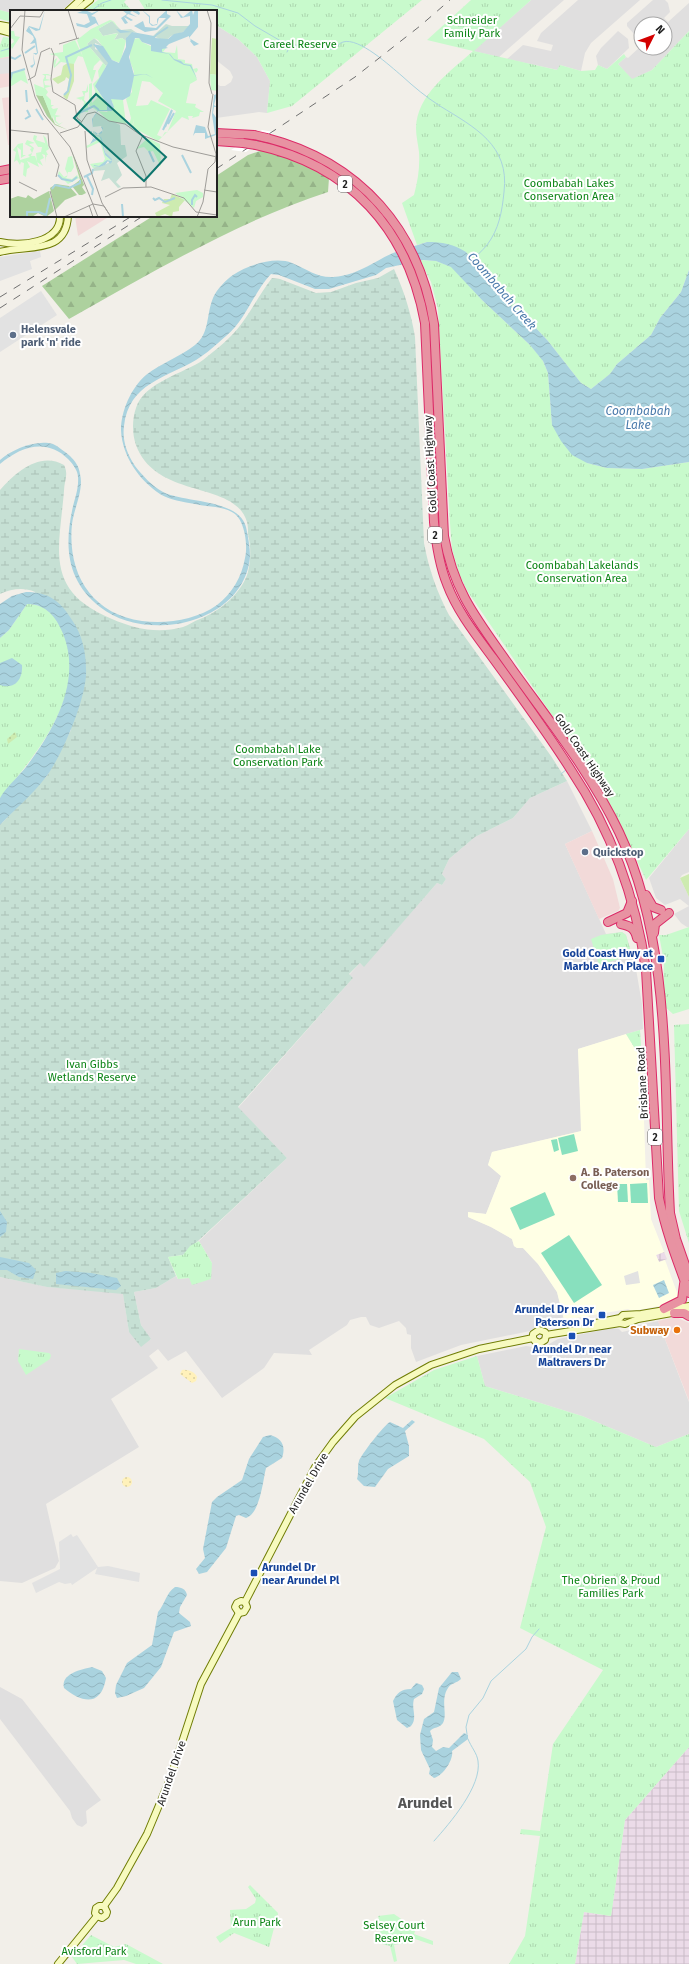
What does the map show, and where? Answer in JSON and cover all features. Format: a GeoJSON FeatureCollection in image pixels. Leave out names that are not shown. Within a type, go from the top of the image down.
{"type":"FeatureCollection","features":[{"type":"Feature","properties":{"kind":"highway","name":"Gold Coast Highway"},"geometry":{"type":"LineString","coordinates":[[217,133],[254,135],[267,138],[291,145],[327,161],[345,173],[368,192],[390,216],[407,241],[419,267],[430,299],[434,324],[444,536],[450,564],[467,604],[578,761],[607,808],[620,834],[648,914]]}},
{"type":"Feature","properties":{"kind":"highway","name":"Gold Coast Highway"},"geometry":{"type":"LineString","coordinates":[[217,141],[243,143],[282,151],[319,167],[341,181],[364,200],[384,223],[398,244],[411,269],[421,302],[426,331],[434,522],[436,548],[443,573],[459,609],[586,793],[604,829],[632,901],[636,917]]}},
{"type":"Feature","properties":{"kind":"highway"},"geometry":{"type":"LineString","coordinates":[[0,171],[10,169]]}},
{"type":"Feature","properties":{"kind":"highway"},"geometry":{"type":"LineString","coordinates":[[0,180],[10,178]]}},
{"type":"Feature","properties":{"kind":"highway"},"geometry":{"type":"LineString","coordinates":[[620,834],[636,868],[649,902],[653,907],[665,911],[655,924],[653,938]]}},
{"type":"Feature","properties":{"kind":"highway"},"geometry":{"type":"LineString","coordinates":[[608,922],[627,913],[632,901]]}},
{"type":"Feature","properties":{"kind":"highway","name":"Brisbane Road"},"geometry":{"type":"LineString","coordinates":[[648,914],[653,938],[662,1018],[670,1213],[689,1293]]}},
{"type":"Feature","properties":{"kind":"highway","name":"Brisbane Road"},"geometry":{"type":"LineString","coordinates":[[636,917],[643,946],[648,992],[659,1198],[666,1230],[678,1267],[686,1277]]}},
{"type":"Feature","properties":{"kind":"highway"},"geometry":{"type":"LineString","coordinates":[[621,924],[630,926],[636,932],[648,992]]}},
{"type":"Feature","properties":{"kind":"highway"},"geometry":{"type":"LineString","coordinates":[[660,1312],[682,1300],[685,1290],[686,1277]]}},
{"type":"Feature","properties":{"kind":"highway"},"geometry":{"type":"LineString","coordinates":[[674,1313],[684,1313],[689,1316]]}},
{"type":"Feature","properties":{"kind":"main road"},"geometry":{"type":"LineString","coordinates":[[69,10],[80,0]]}},
{"type":"Feature","properties":{"kind":"main road"},"geometry":{"type":"LineString","coordinates":[[77,10],[90,0]]}},
{"type":"Feature","properties":{"kind":"main road"},"geometry":{"type":"LineString","coordinates":[[0,25],[10,27]]}},
{"type":"Feature","properties":{"kind":"main road"},"geometry":{"type":"LineString","coordinates":[[0,30],[10,32]]}},
{"type":"Feature","properties":{"kind":"main road"},"geometry":{"type":"LineString","coordinates":[[0,242],[18,244],[44,239],[57,230],[60,223],[60,217]]}},
{"type":"Feature","properties":{"kind":"main road"},"geometry":{"type":"LineString","coordinates":[[0,252],[51,244],[65,231],[68,217]]}},
{"type":"Feature","properties":{"kind":"main road"},"geometry":{"type":"LineString","coordinates":[[546,1335],[582,1328],[592,1324],[620,1321],[623,1315],[628,1319],[689,1306]]}},
{"type":"Feature","properties":{"kind":"main road"},"geometry":{"type":"LineString","coordinates":[[660,1312],[674,1313],[689,1310]]}},
{"type":"Feature","properties":{"kind":"main road"},"geometry":{"type":"LineString","coordinates":[[539,1330],[545,1332],[546,1335],[545,1340],[540,1343],[535,1341],[533,1338],[533,1334],[539,1330]]}},
{"type":"Feature","properties":{"kind":"main road","name":"Arundel Drive"},"geometry":{"type":"LineString","coordinates":[[58,1964],[97,1916],[102,1918],[106,1916],[107,1912],[104,1906],[135,1858],[150,1828],[170,1779],[201,1684],[239,1613],[244,1612],[247,1607],[245,1602],[315,1467],[333,1442],[355,1417],[395,1385],[431,1366],[479,1349],[533,1338]]}},
{"type":"Feature","properties":{"kind":"shaded area"},"geometry":{"type":"Polygon","coordinates":[[[0,0],[73,0],[62,10],[10,10],[10,13],[0,10],[0,0]]]}},
{"type":"Feature","properties":{"kind":"shaded area"},"geometry":{"type":"Polygon","coordinates":[[[531,0],[564,0],[499,57],[473,51],[531,0]]]}},
{"type":"Feature","properties":{"kind":"shaded area"},"geometry":{"type":"Polygon","coordinates":[[[578,0],[640,0],[591,43],[585,53],[581,71],[560,65],[558,70],[507,59],[523,45],[551,51],[553,45],[537,41],[541,33],[578,0]]]}},
{"type":"Feature","properties":{"kind":"shaded area"},"geometry":{"type":"Polygon","coordinates":[[[653,0],[665,0],[668,3],[670,12],[666,16],[635,16],[653,0]]]}},
{"type":"Feature","properties":{"kind":"shaded area"},"geometry":{"type":"Polygon","coordinates":[[[689,3],[689,31],[673,48],[673,17],[689,3]]]}},
{"type":"Feature","properties":{"kind":"shaded area"},"geometry":{"type":"Polygon","coordinates":[[[633,18],[633,33],[627,26],[627,23],[633,18]]]}},
{"type":"Feature","properties":{"kind":"shaded area"},"geometry":{"type":"Polygon","coordinates":[[[217,26],[238,39],[257,57],[270,81],[267,113],[259,112],[217,118],[217,84],[220,86],[225,86],[231,82],[233,77],[230,71],[217,61],[217,26]]]}},
{"type":"Feature","properties":{"kind":"shaded area"},"geometry":{"type":"Polygon","coordinates":[[[618,31],[628,39],[629,48],[607,69],[598,65],[596,56],[601,48],[618,31]]]}},
{"type":"Feature","properties":{"kind":"shaded area"},"geometry":{"type":"Polygon","coordinates":[[[633,53],[633,56],[665,56],[652,70],[632,80],[618,64],[626,57],[628,58],[633,53]]]}},
{"type":"Feature","properties":{"kind":"shaded area"},"geometry":{"type":"Polygon","coordinates":[[[10,56],[10,86],[0,88],[0,58],[10,56]]]}},
{"type":"Feature","properties":{"kind":"shaded area"},"geometry":{"type":"Polygon","coordinates":[[[10,58],[10,73],[0,74],[0,59],[10,58]]]}},
{"type":"Feature","properties":{"kind":"shaded area"},"geometry":{"type":"Polygon","coordinates":[[[10,97],[10,145],[8,145],[2,98],[10,97]]]}},
{"type":"Feature","properties":{"kind":"shaded area"},"geometry":{"type":"Polygon","coordinates":[[[75,217],[108,217],[78,236],[75,217]]]}},
{"type":"Feature","properties":{"kind":"shaded area"},"geometry":{"type":"Polygon","coordinates":[[[40,251],[41,257],[30,261],[32,269],[0,281],[0,257],[40,251]]]}},
{"type":"Feature","properties":{"kind":"shaded area","name":"Helensvale park 'n' ride"},"geometry":{"type":"Polygon","coordinates":[[[41,291],[57,315],[0,352],[0,318],[41,291]]]}},
{"type":"Feature","properties":{"kind":"shaded area"},"geometry":{"type":"Polygon","coordinates":[[[567,781],[592,831],[565,844],[606,934],[622,932],[626,935],[636,969],[642,1004],[643,1029],[578,1049],[582,1131],[492,1152],[488,1165],[501,1176],[486,1214],[468,1212],[468,1217],[491,1227],[512,1239],[514,1246],[517,1248],[523,1248],[538,1264],[557,1292],[565,1324],[461,1345],[416,1362],[411,1348],[411,1335],[407,1334],[406,1328],[399,1321],[379,1328],[370,1325],[366,1317],[361,1317],[350,1320],[347,1325],[309,1350],[312,1355],[274,1353],[264,1368],[222,1398],[186,1351],[168,1361],[158,1349],[149,1356],[158,1368],[111,1399],[139,1447],[46,1504],[59,1561],[55,1568],[22,1583],[0,1581],[0,1277],[48,1287],[123,1293],[129,1332],[151,1340],[141,1325],[134,1292],[156,1288],[176,1276],[178,1279],[189,1278],[212,1263],[199,1241],[287,1158],[238,1108],[353,978],[349,975],[360,963],[364,966],[437,883],[442,885],[446,879],[442,874],[449,859],[475,837],[513,818],[530,798],[567,781]]]}},
{"type":"Feature","properties":{"kind":"shaded area"},"geometry":{"type":"Polygon","coordinates":[[[689,829],[689,872],[682,875],[680,878],[689,897],[689,906],[680,899],[665,905],[656,898],[649,878],[689,829]]]}},
{"type":"Feature","properties":{"kind":"shaded area"},"geometry":{"type":"Polygon","coordinates":[[[592,831],[613,879],[620,908],[618,911],[599,919],[565,844],[592,831]]]}},
{"type":"Feature","properties":{"kind":"shaded area"},"geometry":{"type":"Polygon","coordinates":[[[689,906],[689,927],[687,927],[681,923],[674,914],[689,906]]]}},
{"type":"Feature","properties":{"kind":"shaded area","name":"A. B. Paterson College"},"geometry":{"type":"Polygon","coordinates":[[[626,1034],[642,1060],[646,1180],[649,1180],[651,1219],[664,1252],[656,1255],[659,1262],[665,1260],[678,1295],[673,1301],[665,1305],[632,1311],[628,1309],[570,1319],[565,1324],[557,1292],[538,1264],[523,1248],[517,1248],[514,1246],[512,1239],[491,1227],[468,1217],[468,1212],[486,1214],[501,1176],[488,1165],[492,1152],[581,1131],[578,1049],[626,1034]]]}},
{"type":"Feature","properties":{"kind":"shaded area"},"geometry":{"type":"Polygon","coordinates":[[[664,1252],[667,1259],[659,1262],[656,1255],[664,1252]]]}},
{"type":"Feature","properties":{"kind":"shaded area"},"geometry":{"type":"Polygon","coordinates":[[[638,1271],[640,1283],[626,1285],[624,1276],[638,1271]]]}},
{"type":"Feature","properties":{"kind":"shaded area"},"geometry":{"type":"Polygon","coordinates":[[[676,1317],[689,1323],[689,1401],[658,1321],[676,1317]]]}},
{"type":"Feature","properties":{"kind":"shaded area"},"geometry":{"type":"Polygon","coordinates":[[[658,1321],[689,1402],[689,1434],[656,1447],[582,1416],[485,1386],[477,1356],[526,1346],[533,1347],[536,1350],[547,1348],[549,1344],[558,1339],[612,1328],[619,1329],[622,1332],[631,1330],[635,1326],[658,1321]]]}},
{"type":"Feature","properties":{"kind":"shaded area"},"geometry":{"type":"Polygon","coordinates":[[[71,1534],[73,1537],[77,1535],[98,1567],[108,1566],[140,1573],[139,1582],[95,1574],[97,1568],[72,1585],[71,1583],[65,1584],[59,1582],[36,1593],[32,1583],[60,1569],[59,1542],[71,1534]]]}},
{"type":"Feature","properties":{"kind":"shaded area"},"geometry":{"type":"Polygon","coordinates":[[[0,1687],[22,1699],[101,1800],[86,1811],[87,1823],[82,1827],[77,1825],[72,1818],[70,1811],[0,1719],[0,1687]]]}},
{"type":"Feature","properties":{"kind":"shaded area"},"geometry":{"type":"Polygon","coordinates":[[[689,1747],[689,1964],[575,1964],[584,1912],[611,1916],[625,1820],[689,1747]]]}},
{"type":"Feature","properties":{"kind":"green space"},"geometry":{"type":"Polygon","coordinates":[[[98,0],[126,0],[124,2],[131,10],[85,10],[98,0]]]}},
{"type":"Feature","properties":{"kind":"green space","name":"Careel Reserve"},"geometry":{"type":"Polygon","coordinates":[[[139,0],[422,0],[292,106],[267,113],[270,81],[257,57],[238,39],[217,26],[217,10],[145,10],[139,0]]]}},
{"type":"Feature","properties":{"kind":"green space","name":"Coombabah Lakes Conservation Area"},"geometry":{"type":"Polygon","coordinates":[[[471,0],[531,0],[474,51],[557,70],[560,65],[581,71],[595,70],[598,65],[607,69],[624,54],[626,57],[618,64],[632,79],[652,70],[665,56],[673,56],[673,48],[689,31],[689,270],[681,292],[660,318],[651,335],[617,364],[610,374],[591,389],[581,383],[535,327],[518,314],[466,252],[427,242],[417,245],[402,203],[414,195],[417,184],[419,152],[416,128],[418,116],[428,94],[445,76],[473,51],[427,40],[471,0]]]}},
{"type":"Feature","properties":{"kind":"green space"},"geometry":{"type":"Polygon","coordinates":[[[0,10],[10,13],[10,22],[0,19],[0,10]]]}},
{"type":"Feature","properties":{"kind":"green space"},"geometry":{"type":"Polygon","coordinates":[[[3,37],[10,38],[10,56],[0,58],[0,45],[3,37]]]}},
{"type":"Feature","properties":{"kind":"green space"},"geometry":{"type":"Polygon","coordinates":[[[263,150],[294,160],[329,178],[328,192],[294,204],[228,233],[164,266],[69,319],[42,286],[151,217],[217,217],[217,175],[248,155],[263,150]]]}},
{"type":"Feature","properties":{"kind":"green space","name":"Coombabah Lakelands Conservation Area"},"geometry":{"type":"Polygon","coordinates":[[[420,260],[436,261],[452,267],[482,300],[530,345],[542,359],[548,373],[552,425],[587,463],[607,468],[642,469],[689,462],[689,829],[646,880],[619,822],[599,784],[468,592],[459,574],[452,549],[438,309],[431,282],[420,260]]]}},
{"type":"Feature","properties":{"kind":"green space","name":"Coombabah Lake Conservation Park"},"geometry":{"type":"Polygon","coordinates":[[[394,269],[407,302],[415,337],[424,543],[434,580],[449,615],[551,756],[567,781],[530,798],[513,818],[475,837],[449,859],[442,874],[446,879],[442,885],[437,883],[364,967],[360,963],[349,974],[353,978],[238,1107],[287,1158],[183,1255],[168,1257],[176,1276],[156,1288],[134,1292],[141,1325],[151,1339],[141,1347],[129,1332],[123,1294],[47,1287],[0,1277],[0,825],[47,776],[71,730],[71,720],[35,592],[18,589],[0,594],[0,490],[21,470],[37,462],[46,460],[55,461],[64,465],[66,475],[59,550],[61,567],[66,582],[75,596],[90,608],[112,619],[138,628],[156,630],[174,629],[183,627],[208,616],[229,600],[241,587],[245,580],[248,572],[250,557],[247,522],[240,509],[227,500],[177,482],[160,474],[146,462],[136,445],[133,431],[135,412],[140,399],[147,391],[156,385],[195,365],[224,343],[242,323],[272,278],[280,279],[316,293],[331,292],[356,283],[378,278],[394,269]]]}},
{"type":"Feature","properties":{"kind":"green space"},"geometry":{"type":"Polygon","coordinates":[[[27,604],[33,604],[48,611],[52,614],[61,629],[69,652],[69,675],[65,698],[56,720],[29,761],[0,798],[0,638],[9,630],[27,604]]]}},
{"type":"Feature","properties":{"kind":"green space"},"geometry":{"type":"Polygon","coordinates":[[[15,732],[17,737],[8,744],[7,739],[15,732]]]}},
{"type":"Feature","properties":{"kind":"green space"},"geometry":{"type":"Polygon","coordinates":[[[689,874],[689,897],[680,878],[689,874]]]}},
{"type":"Feature","properties":{"kind":"green space"},"geometry":{"type":"Polygon","coordinates":[[[689,927],[689,1009],[673,1014],[663,1005],[664,962],[659,935],[666,935],[689,927]]]}},
{"type":"Feature","properties":{"kind":"green space"},"geometry":{"type":"Polygon","coordinates":[[[622,932],[626,935],[632,955],[599,965],[591,939],[601,935],[622,932]]]}},
{"type":"Feature","properties":{"kind":"green space"},"geometry":{"type":"Polygon","coordinates":[[[689,1024],[689,1243],[679,1211],[674,1025],[689,1024]]]}},
{"type":"Feature","properties":{"kind":"green space"},"geometry":{"type":"Polygon","coordinates":[[[640,1030],[642,1060],[626,1034],[640,1030]]]}},
{"type":"Feature","properties":{"kind":"green space"},"geometry":{"type":"Polygon","coordinates":[[[574,1134],[578,1151],[562,1155],[558,1138],[574,1134]]]}},
{"type":"Feature","properties":{"kind":"green space"},"geometry":{"type":"Polygon","coordinates":[[[557,1139],[559,1150],[554,1152],[551,1140],[557,1139]]]}},
{"type":"Feature","properties":{"kind":"green space"},"geometry":{"type":"Polygon","coordinates":[[[647,1183],[648,1203],[631,1203],[630,1184],[647,1183]]]}},
{"type":"Feature","properties":{"kind":"green space"},"geometry":{"type":"Polygon","coordinates":[[[617,1184],[627,1184],[628,1202],[618,1202],[617,1184]]]}},
{"type":"Feature","properties":{"kind":"green space"},"geometry":{"type":"Polygon","coordinates":[[[545,1192],[555,1215],[520,1230],[510,1208],[545,1192]]]}},
{"type":"Feature","properties":{"kind":"green space"},"geometry":{"type":"Polygon","coordinates":[[[569,1235],[602,1285],[574,1303],[541,1253],[569,1235]]]}},
{"type":"Feature","properties":{"kind":"green space"},"geometry":{"type":"Polygon","coordinates":[[[199,1241],[212,1263],[211,1279],[192,1285],[189,1278],[178,1279],[168,1257],[183,1255],[190,1246],[199,1241]]]}},
{"type":"Feature","properties":{"kind":"green space"},"geometry":{"type":"Polygon","coordinates":[[[19,1349],[49,1353],[51,1355],[50,1359],[26,1375],[18,1361],[19,1349]]]}},
{"type":"Feature","properties":{"kind":"green space","name":"The Obrien & Proud Families Park"},"geometry":{"type":"Polygon","coordinates":[[[477,1356],[485,1386],[582,1416],[656,1447],[689,1434],[689,1747],[625,1820],[611,1916],[584,1912],[575,1964],[509,1964],[525,1936],[540,1836],[520,1834],[521,1829],[540,1831],[553,1744],[603,1670],[520,1628],[546,1527],[530,1482],[484,1439],[385,1398],[434,1370],[477,1356]]]}},
{"type":"Feature","properties":{"kind":"green space","name":"Arun Park"},"geometry":{"type":"Polygon","coordinates":[[[250,1885],[278,1913],[269,1947],[234,1933],[220,1943],[216,1937],[231,1928],[230,1910],[246,1909],[255,1903],[256,1899],[248,1887],[250,1885]]]}},
{"type":"Feature","properties":{"kind":"green space","name":"Selsey Court Reserve"},"geometry":{"type":"Polygon","coordinates":[[[394,1914],[416,1929],[414,1934],[433,1941],[433,1945],[412,1938],[411,1942],[394,1945],[397,1961],[394,1962],[390,1946],[378,1943],[381,1928],[378,1916],[394,1914]]]}},
{"type":"Feature","properties":{"kind":"green space","name":"Avisford Park"},"geometry":{"type":"Polygon","coordinates":[[[91,1935],[114,1947],[126,1944],[163,1964],[136,1964],[124,1960],[77,1964],[72,1957],[91,1935]]]}},
{"type":"Feature","properties":{"kind":"sand"},"geometry":{"type":"Polygon","coordinates":[[[182,1370],[189,1370],[193,1372],[197,1377],[196,1381],[192,1383],[180,1374],[182,1370]]]}},
{"type":"Feature","properties":{"kind":"sand"},"geometry":{"type":"Polygon","coordinates":[[[125,1477],[129,1477],[131,1478],[131,1486],[125,1487],[122,1484],[122,1480],[125,1477]]]}},
{"type":"Feature","properties":{"kind":"water","name":"Coombabah Lake"},"geometry":{"type":"Polygon","coordinates":[[[427,242],[447,244],[466,252],[518,314],[535,327],[581,383],[591,389],[610,374],[617,364],[651,335],[660,318],[681,292],[689,270],[689,462],[642,469],[607,468],[587,463],[572,455],[561,441],[552,425],[548,373],[543,361],[530,345],[482,300],[451,267],[436,261],[423,260],[386,268],[376,275],[329,289],[315,289],[279,275],[271,274],[259,289],[233,330],[200,358],[161,377],[141,391],[133,400],[127,412],[124,426],[124,442],[130,457],[135,466],[155,487],[173,496],[210,503],[222,507],[233,511],[241,518],[246,527],[250,553],[244,580],[230,598],[212,612],[190,621],[166,625],[142,624],[119,618],[100,607],[89,597],[75,576],[69,551],[68,539],[78,481],[77,472],[72,463],[60,452],[51,448],[43,447],[25,449],[0,464],[0,460],[11,452],[25,446],[47,443],[53,444],[70,456],[75,462],[79,469],[81,486],[72,524],[71,542],[74,559],[86,588],[96,600],[109,610],[124,617],[142,621],[161,622],[181,620],[209,610],[227,596],[239,578],[244,565],[246,553],[246,541],[243,528],[238,518],[231,511],[181,502],[168,498],[160,494],[145,482],[128,458],[122,440],[121,423],[131,393],[146,375],[183,353],[200,340],[205,329],[214,295],[224,282],[239,271],[270,261],[285,261],[321,276],[341,276],[361,270],[393,253],[427,242]]]}},
{"type":"Feature","properties":{"kind":"water"},"geometry":{"type":"Polygon","coordinates":[[[26,592],[34,592],[53,599],[68,613],[83,643],[86,663],[86,680],[73,725],[52,767],[46,777],[0,825],[0,798],[5,790],[26,767],[47,736],[63,702],[68,684],[69,665],[67,647],[61,629],[52,614],[48,611],[33,604],[27,604],[9,630],[0,638],[0,604],[12,596],[26,592]]]}},
{"type":"Feature","properties":{"kind":"water"},"geometry":{"type":"Polygon","coordinates":[[[12,658],[22,665],[21,675],[14,685],[0,685],[0,663],[12,658]]]}},
{"type":"Feature","properties":{"kind":"water"},"geometry":{"type":"Polygon","coordinates":[[[0,1211],[7,1222],[6,1232],[0,1237],[0,1211]]]}},
{"type":"Feature","properties":{"kind":"water"},"geometry":{"type":"Polygon","coordinates":[[[0,1257],[29,1263],[36,1270],[33,1279],[19,1277],[7,1270],[0,1270],[0,1257]]]}},
{"type":"Feature","properties":{"kind":"water"},"geometry":{"type":"Polygon","coordinates":[[[65,1271],[91,1273],[117,1278],[121,1286],[116,1290],[56,1284],[56,1273],[65,1271]]]}},
{"type":"Feature","properties":{"kind":"water"},"geometry":{"type":"Polygon","coordinates":[[[664,1280],[669,1293],[659,1298],[653,1285],[664,1280]]]}},
{"type":"Feature","properties":{"kind":"water"},"geometry":{"type":"Polygon","coordinates":[[[412,1420],[415,1422],[405,1431],[409,1446],[409,1456],[388,1469],[375,1487],[364,1486],[357,1479],[358,1466],[359,1461],[368,1447],[390,1422],[403,1428],[412,1420]]]}},
{"type":"Feature","properties":{"kind":"water"},"geometry":{"type":"Polygon","coordinates":[[[270,1435],[278,1438],[282,1443],[284,1450],[282,1458],[266,1468],[258,1504],[255,1510],[246,1518],[239,1515],[236,1516],[226,1548],[207,1572],[199,1574],[196,1569],[205,1558],[203,1549],[212,1502],[242,1480],[249,1459],[263,1437],[270,1435]]]}},
{"type":"Feature","properties":{"kind":"water"},"geometry":{"type":"Polygon","coordinates":[[[179,1587],[186,1591],[187,1595],[180,1607],[179,1613],[190,1622],[191,1626],[174,1632],[161,1667],[144,1688],[126,1696],[117,1698],[115,1693],[116,1685],[127,1663],[152,1645],[158,1612],[172,1589],[179,1587]]]}},
{"type":"Feature","properties":{"kind":"water"},"geometry":{"type":"Polygon","coordinates":[[[92,1667],[102,1671],[106,1678],[100,1694],[95,1698],[90,1700],[77,1697],[64,1688],[65,1679],[68,1676],[92,1667]]]}},
{"type":"Feature","properties":{"kind":"water"},"geometry":{"type":"Polygon","coordinates":[[[452,1672],[458,1672],[461,1679],[449,1686],[446,1693],[443,1723],[430,1731],[433,1740],[432,1747],[436,1751],[443,1747],[449,1748],[464,1733],[468,1735],[468,1739],[452,1751],[450,1763],[441,1774],[434,1778],[429,1774],[430,1769],[421,1750],[420,1735],[424,1719],[434,1712],[439,1688],[452,1672]]]}},
{"type":"Feature","properties":{"kind":"water"},"geometry":{"type":"Polygon","coordinates":[[[416,1683],[422,1685],[424,1689],[422,1694],[414,1699],[414,1720],[411,1726],[407,1728],[397,1720],[393,1701],[400,1692],[411,1689],[416,1683]]]}},
{"type":"Feature","properties":{"kind":"pier"},"geometry":{"type":"Polygon","coordinates":[[[262,130],[274,132],[246,152],[231,150],[262,130]]]}},
{"type":"Feature","properties":{"kind":"waterway"},"geometry":{"type":"LineString","coordinates":[[92,10],[102,3],[111,0]]}},
{"type":"Feature","properties":{"kind":"waterway","name":"Coombabah Creek"},"geometry":{"type":"LineString","coordinates":[[162,0],[212,5],[238,13],[255,26],[286,44],[311,48],[334,49],[343,42],[357,44],[374,53],[430,99],[477,130],[487,139],[501,162],[504,176],[504,192],[501,213],[494,233],[487,245],[472,261]]}},
{"type":"Feature","properties":{"kind":"waterway"},"geometry":{"type":"LineString","coordinates":[[287,52],[290,46]]}},
{"type":"Feature","properties":{"kind":"waterway"},"geometry":{"type":"LineString","coordinates":[[1,51],[10,48]]}},
{"type":"Feature","properties":{"kind":"waterway"},"geometry":{"type":"LineString","coordinates":[[581,760],[586,756]]}},
{"type":"Feature","properties":{"kind":"waterway"},"geometry":{"type":"LineString","coordinates":[[561,774],[567,769]]}},
{"type":"Feature","properties":{"kind":"waterway"},"geometry":{"type":"LineString","coordinates":[[467,1734],[466,1727],[469,1715],[483,1698],[491,1681],[526,1649],[532,1637],[539,1629]]}},
{"type":"Feature","properties":{"kind":"waterway"},"geometry":{"type":"LineString","coordinates":[[434,1841],[464,1804],[475,1782],[478,1771],[478,1761],[468,1739]]}},
{"type":"Feature","properties":{"kind":"railway"},"geometry":{"type":"LineString","coordinates":[[217,168],[355,77],[420,26],[450,0]]}},
{"type":"Feature","properties":{"kind":"railway"},"geometry":{"type":"LineString","coordinates":[[0,297],[130,217]]}},
{"type":"Feature","properties":{"kind":"railway"},"geometry":{"type":"LineString","coordinates":[[0,308],[141,217]]}},
{"type":"Feature","properties":{"kind":"place","name":"Helensvale park 'n' ride"},"geometry":{"type":"Point","coordinates":[13,335]}},
{"type":"Feature","properties":{"kind":"place","name":"Quickstop"},"geometry":{"type":"Point","coordinates":[585,852]}},
{"type":"Feature","properties":{"kind":"place","name":"Gold Coast Hwy at Marble Arch Place"},"geometry":{"type":"Point","coordinates":[661,959]}},
{"type":"Feature","properties":{"kind":"place","name":"A. B. Paterson College"},"geometry":{"type":"Point","coordinates":[573,1178]}},
{"type":"Feature","properties":{"kind":"place","name":"Arundel Dr near Paterson Dr"},"geometry":{"type":"Point","coordinates":[602,1315]}},
{"type":"Feature","properties":{"kind":"place","name":"Subway"},"geometry":{"type":"Point","coordinates":[677,1330]}},
{"type":"Feature","properties":{"kind":"place","name":"Arundel Dr near Maltravers Dr"},"geometry":{"type":"Point","coordinates":[572,1336]}},
{"type":"Feature","properties":{"kind":"place","name":"Arundel Dr near Arundel Pl"},"geometry":{"type":"Point","coordinates":[254,1573]}},
{"type":"Feature","properties":{"kind":"district","name":"Arundel"},"geometry":{"type":"Point","coordinates":[425,1803]}},
{"type":"Feature","properties":{"kind":"park label","name":"Schneider Family Park"},"geometry":{"type":"Point","coordinates":[472,26]}},
{"type":"Feature","properties":{"kind":"park label","name":"Ivan Gibbs Wetlands Reserve"},"geometry":{"type":"Point","coordinates":[92,1070]}}]}
